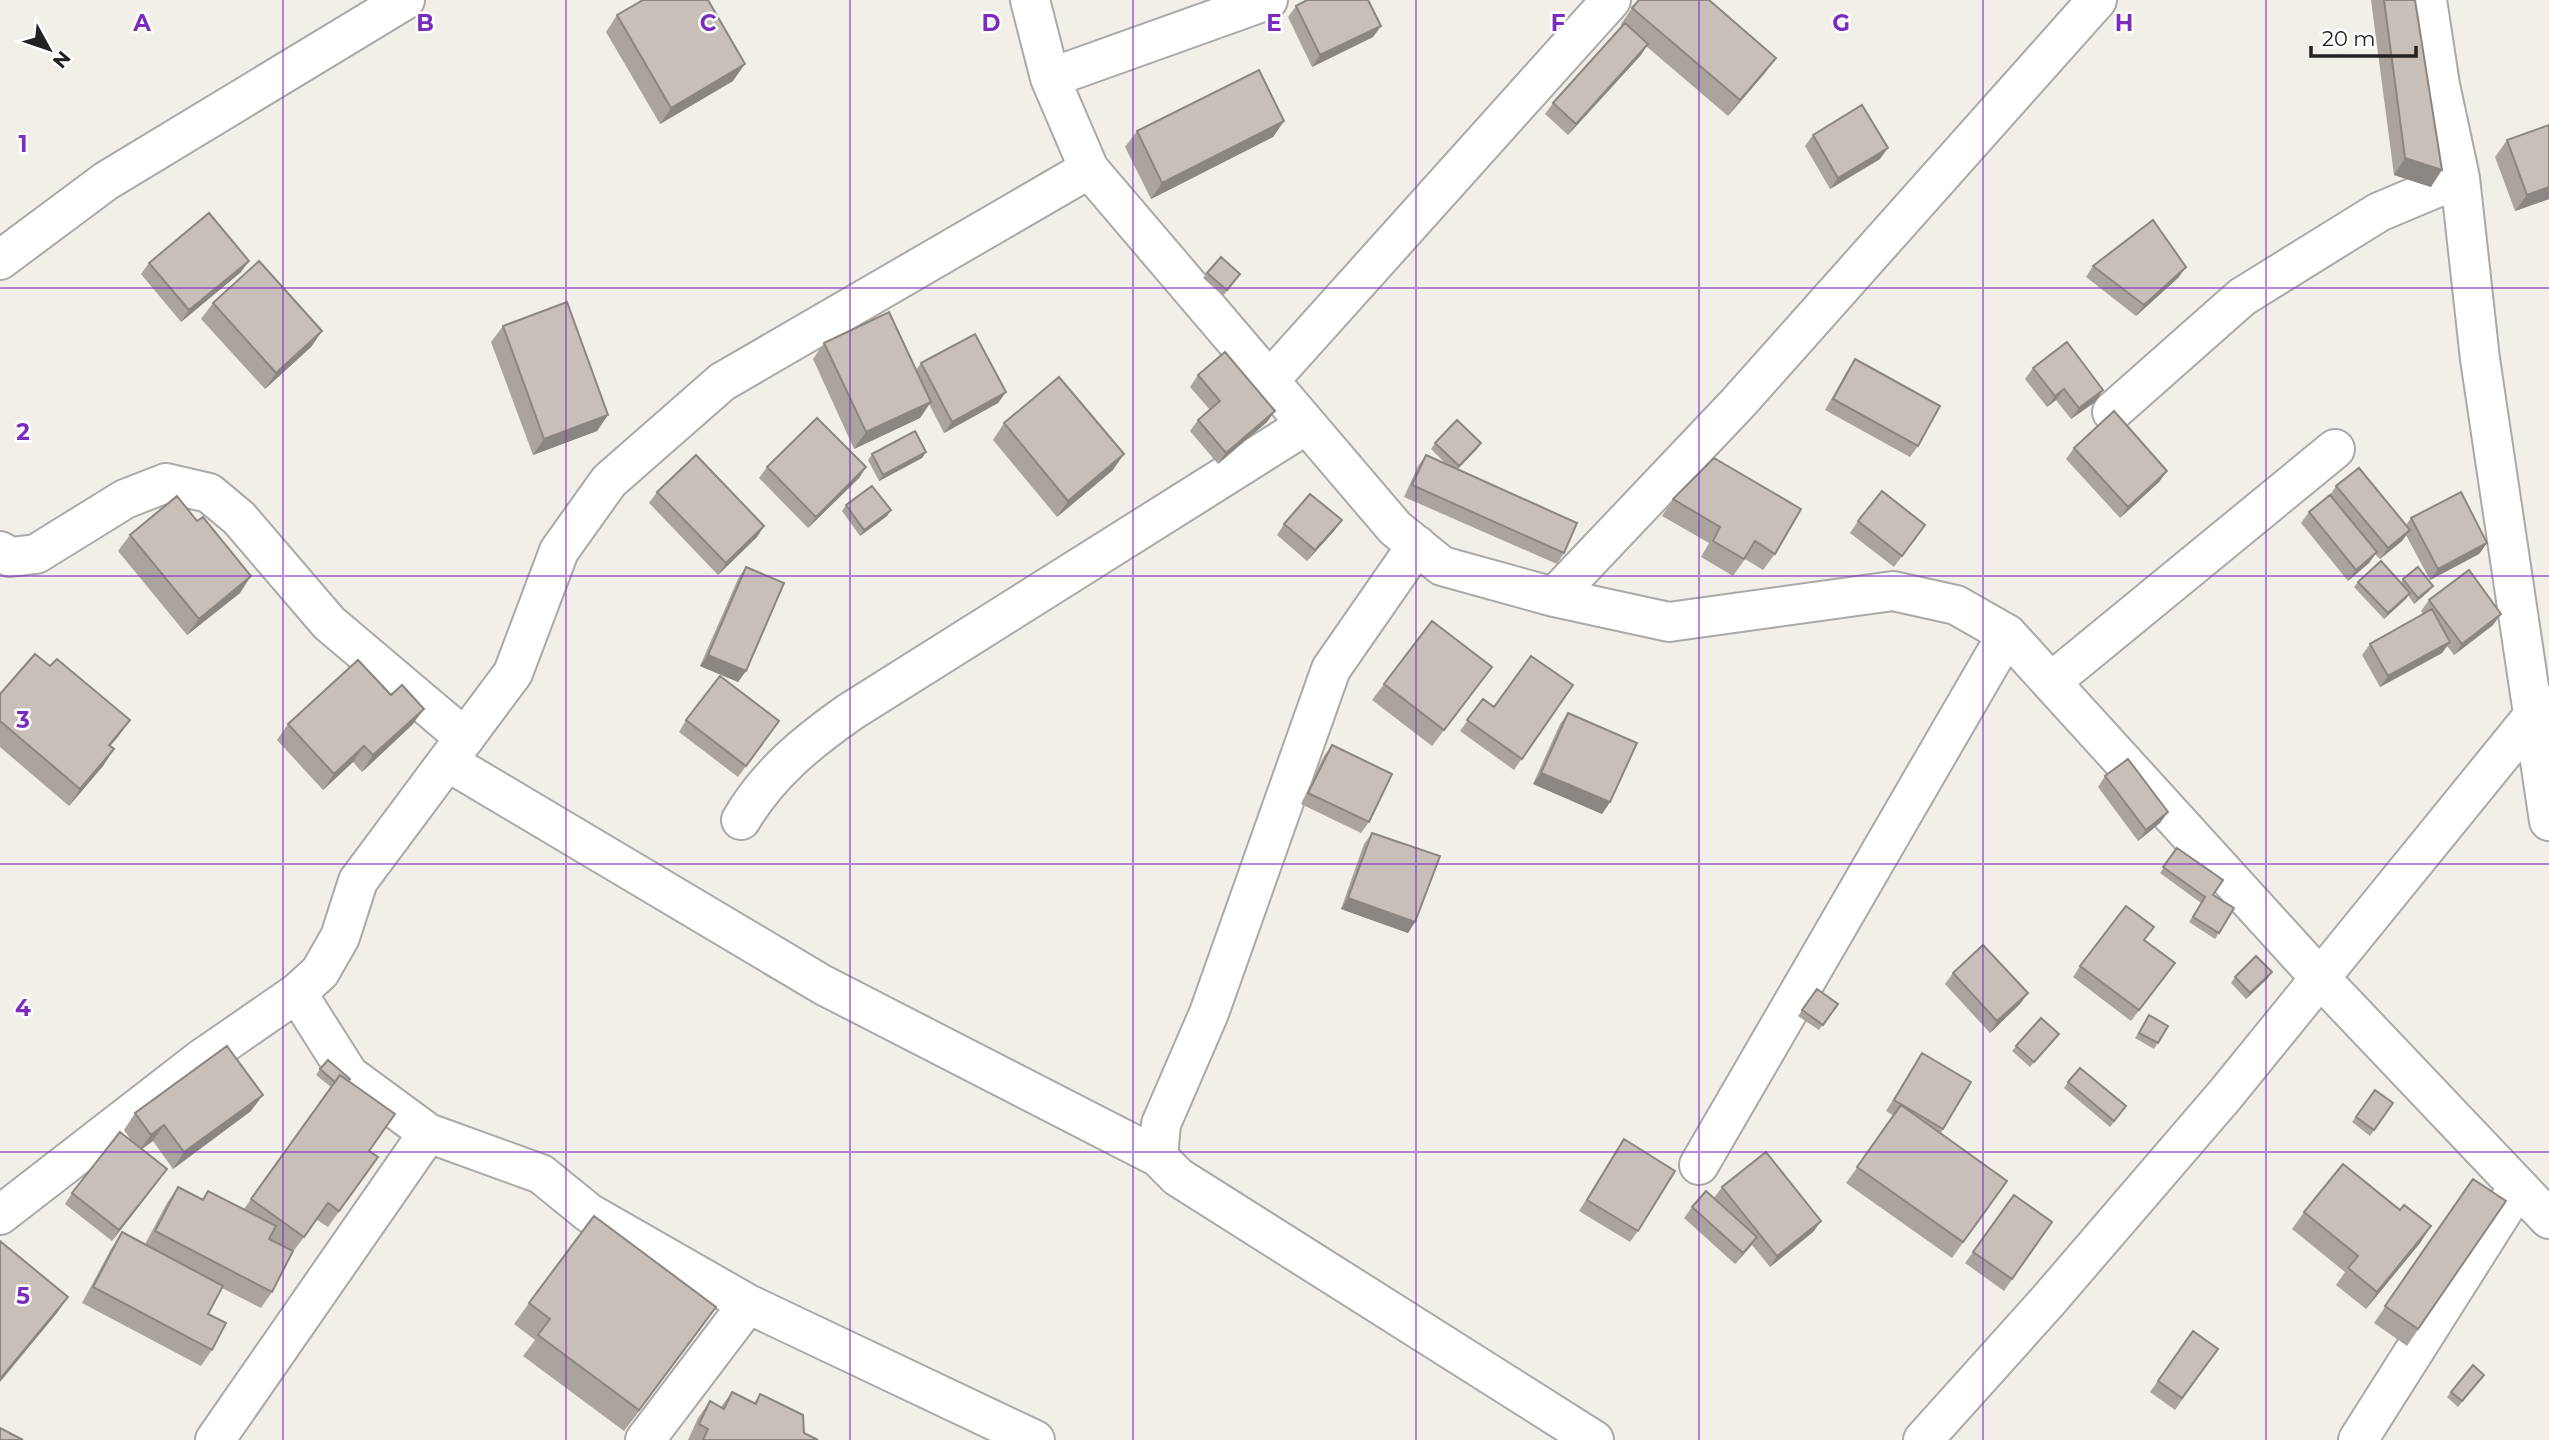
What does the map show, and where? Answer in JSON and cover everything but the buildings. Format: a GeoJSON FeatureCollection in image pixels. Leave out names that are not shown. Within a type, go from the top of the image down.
{"type":"FeatureCollection","features":[{"type":"Feature","properties":{"kind":"street"},"geometry":{"type":"LineString","coordinates":[[0,260],[106,181],[405,0]]}},
{"type":"Feature","properties":{"kind":"street"},"geometry":{"type":"LineString","coordinates":[[1030,0],[1050,78],[1089,169],[1268,383],[1395,528],[1442,566],[1554,597],[1670,622],[1893,591],[1956,605],[2007,634],[2321,979],[2549,1219]]}},
{"type":"Feature","properties":{"kind":"street"},"geometry":{"type":"LineString","coordinates":[[1050,78],[1268,0]]}},
{"type":"Feature","properties":{"kind":"street"},"geometry":{"type":"LineString","coordinates":[[1268,383],[1611,0]]}},
{"type":"Feature","properties":{"kind":"street"},"geometry":{"type":"LineString","coordinates":[[1554,597],[1738,403],[2096,0]]}},
{"type":"Feature","properties":{"kind":"street"},"geometry":{"type":"LineString","coordinates":[[2427,0],[2440,85],[2460,178],[2480,359],[2541,711],[2549,821]]}},
{"type":"Feature","properties":{"kind":"street"},"geometry":{"type":"LineString","coordinates":[[0,1215],[200,1060],[297,993],[320,972],[340,937],[358,881],[513,673],[559,551],[610,481],[722,382],[1089,169]]}},
{"type":"Feature","properties":{"kind":"street"},"geometry":{"type":"LineString","coordinates":[[2112,412],[2242,297],[2379,212],[2460,178]]}},
{"type":"Feature","properties":{"kind":"street"},"geometry":{"type":"LineString","coordinates":[[741,820],[754,797],[773,775],[805,744],[850,712],[1306,425]]}},
{"type":"Feature","properties":{"kind":"street"},"geometry":{"type":"LineString","coordinates":[[2051,682],[2335,449]]}},
{"type":"Feature","properties":{"kind":"street"},"geometry":{"type":"LineString","coordinates":[[3,558],[36,554],[125,499],[166,484],[209,493],[239,518],[329,623],[457,750],[823,985],[1158,1157],[1178,1177],[1594,1440]]}},
{"type":"Feature","properties":{"kind":"street"},"geometry":{"type":"LineString","coordinates":[[1158,1157],[1161,1124],[1209,1013],[1331,669],[1417,545]]}},
{"type":"Feature","properties":{"kind":"street"},"geometry":{"type":"LineString","coordinates":[[1699,1165],[2007,634]]}},
{"type":"Feature","properties":{"kind":"street"},"geometry":{"type":"LineString","coordinates":[[1923,1440],[2056,1291],[2321,979],[2541,711]]}},
{"type":"Feature","properties":{"kind":"street"},"geometry":{"type":"LineString","coordinates":[[297,993],[349,1075],[428,1133],[541,1174],[589,1213],[748,1304],[1035,1440]]}},
{"type":"Feature","properties":{"kind":"street"},"geometry":{"type":"LineString","coordinates":[[215,1440],[428,1133]]}},
{"type":"Feature","properties":{"kind":"street"},"geometry":{"type":"LineString","coordinates":[[2358,1440],[2518,1187]]}},
{"type":"Feature","properties":{"kind":"street"},"geometry":{"type":"LineString","coordinates":[[645,1440],[748,1304]]}}]}
